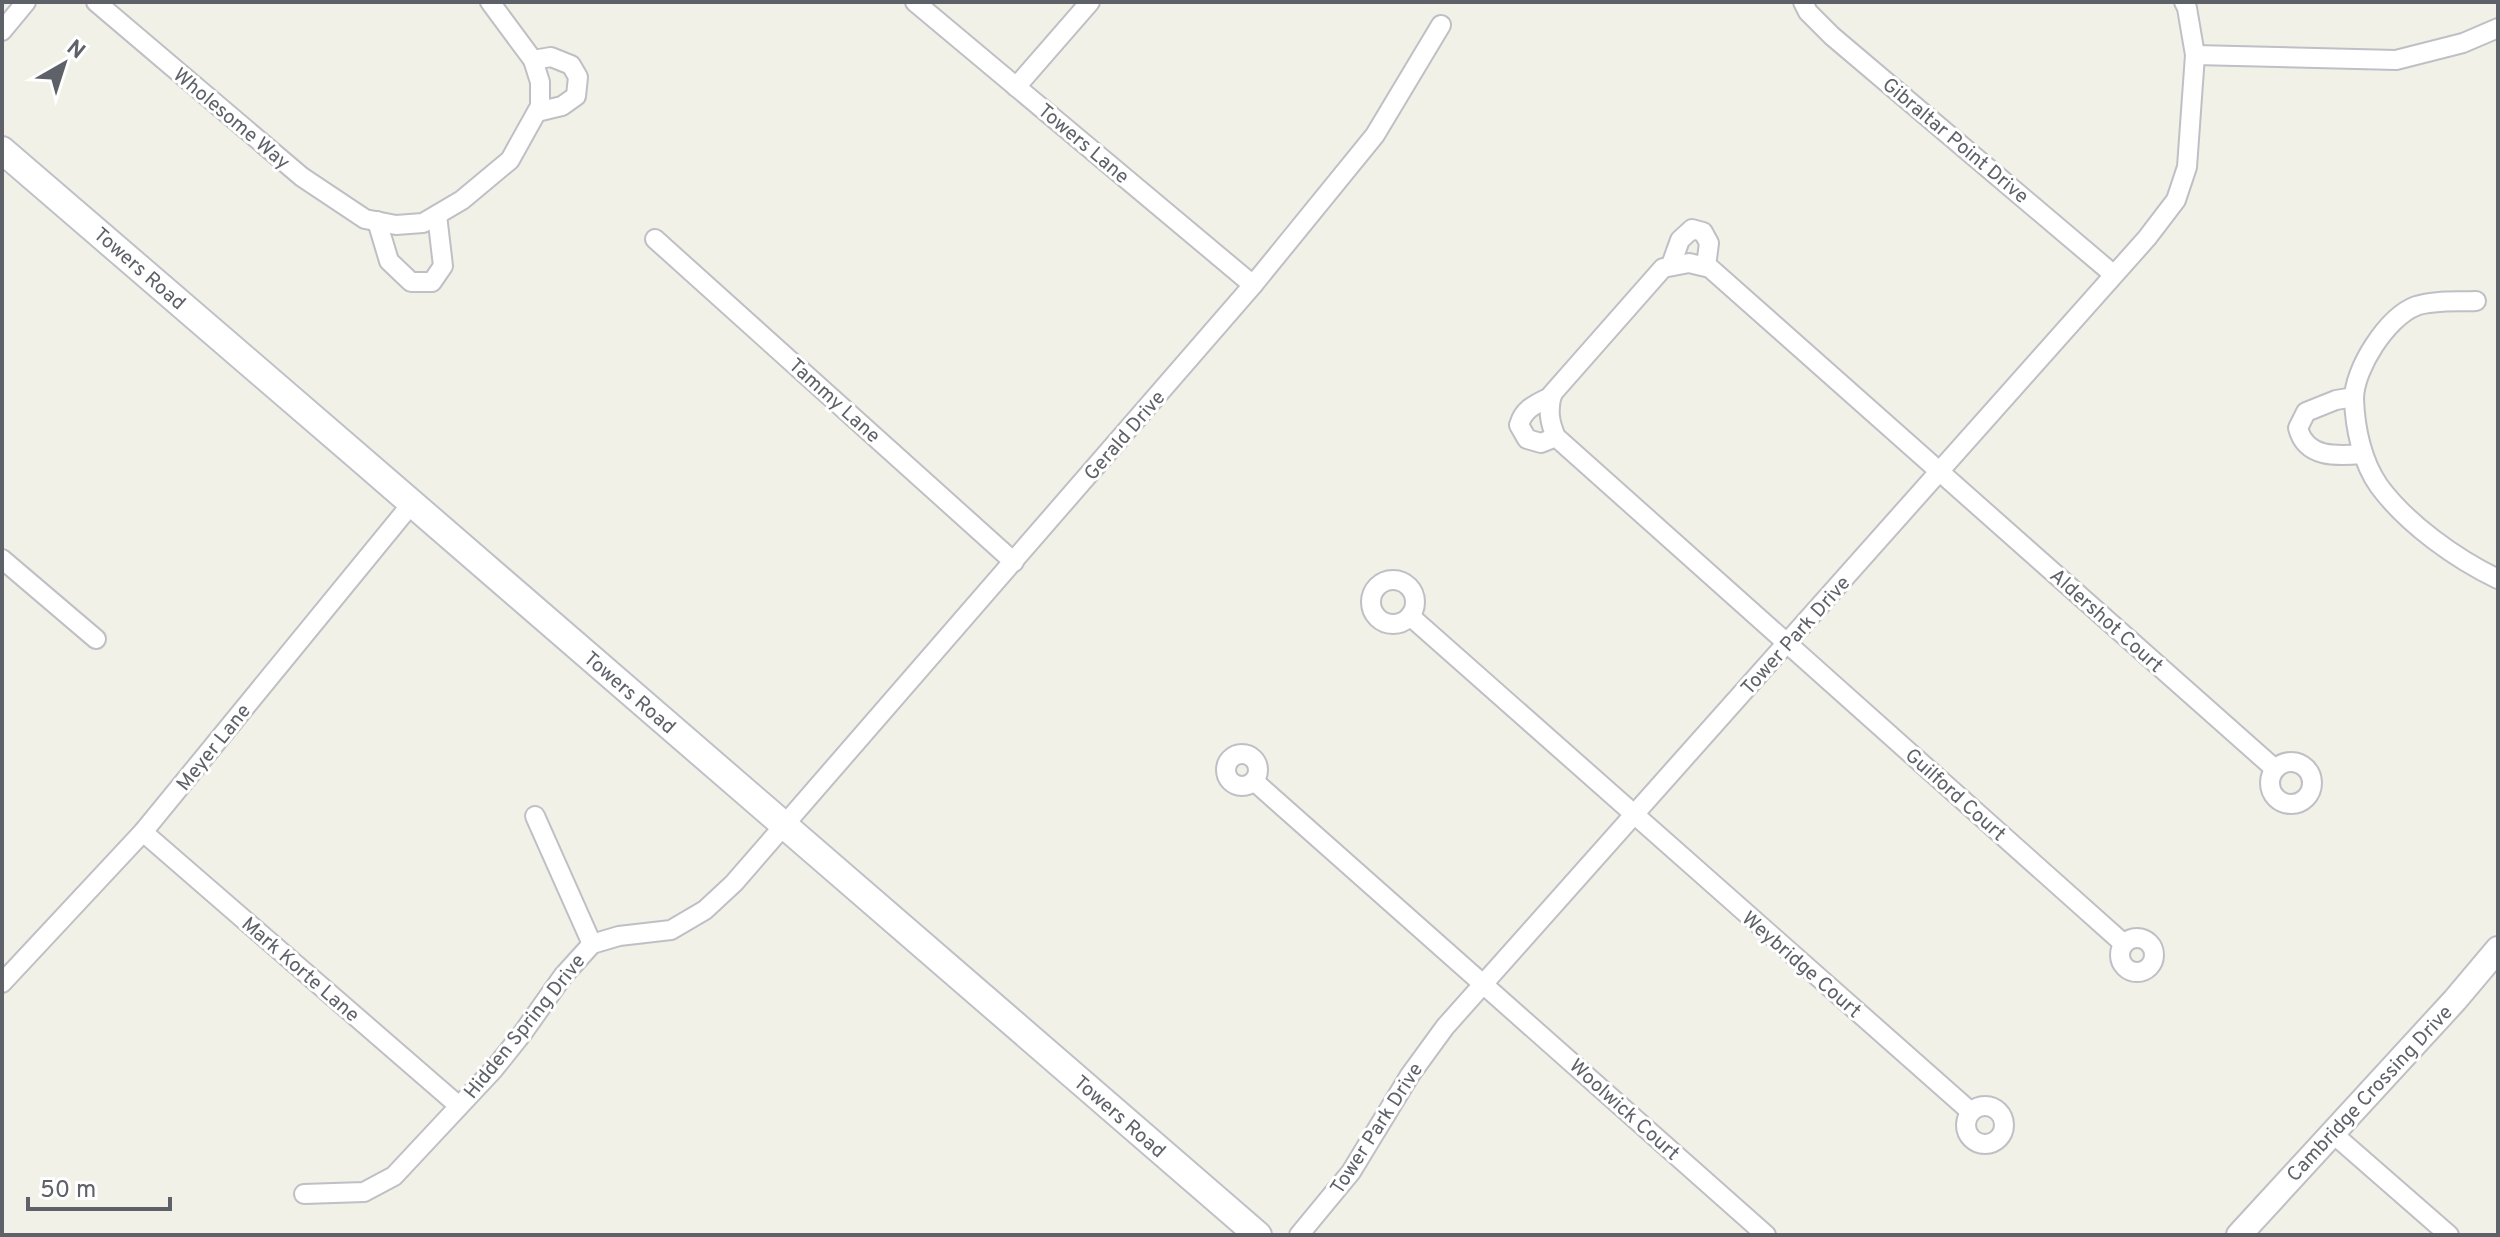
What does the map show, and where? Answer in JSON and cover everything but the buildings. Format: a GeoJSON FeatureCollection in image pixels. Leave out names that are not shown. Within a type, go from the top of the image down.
{"type":"FeatureCollection","features":[{"type":"Feature","properties":{"kind":"main road","name":"Towers Road"},"geometry":{"type":"LineString","coordinates":[[2,150],[1258,1235]]}},
{"type":"Feature","properties":{"kind":"street"},"geometry":{"type":"LineString","coordinates":[[2,31],[26,2]]}},
{"type":"Feature","properties":{"kind":"street","name":"Wholesome Way"},"geometry":{"type":"LineString","coordinates":[[96,2],[302,177],[365,219],[396,225],[423,223],[462,200],[510,160],[540,106],[540,82],[533,60],[490,2]]}},
{"type":"Feature","properties":{"kind":"street","name":"Towers Lane"},"geometry":{"type":"LineString","coordinates":[[915,2],[1253,285]]}},
{"type":"Feature","properties":{"kind":"street"},"geometry":{"type":"LineString","coordinates":[[1016,87],[1090,2]]}},
{"type":"Feature","properties":{"kind":"street","name":"Gibraltar Point Drive"},"geometry":{"type":"LineString","coordinates":[[1803,2],[1808,12],[1832,36],[2113,274]]}},
{"type":"Feature","properties":{"kind":"street","name":"Tower Park Drive"},"geometry":{"type":"LineString","coordinates":[[1299,1235],[1351,1172],[1410,1075],[1445,1027],[2147,238],[2176,200],[2187,167],[2195,55],[2184,2]]}},
{"type":"Feature","properties":{"kind":"street","name":"Gerald Drive"},"geometry":{"type":"LineString","coordinates":[[783,827],[1253,285],[1375,135],[1441,25]]}},
{"type":"Feature","properties":{"kind":"street"},"geometry":{"type":"LineString","coordinates":[[2195,55],[2396,60],[2463,43],[2498,28]]}},
{"type":"Feature","properties":{"kind":"street"},"geometry":{"type":"LineString","coordinates":[[533,60],[551,57],[571,65],[578,77],[576,96],[562,106],[537,112]]}},
{"type":"Feature","properties":{"kind":"street"},"geometry":{"type":"LineString","coordinates":[[377,221],[389,261],[411,282],[432,282],[443,266],[437,215]]}},
{"type":"Feature","properties":{"kind":"street"},"geometry":{"type":"LineString","coordinates":[[1552,396],[1522,415],[1519,425],[1527,439],[1541,443],[1556,437],[1548,407],[1552,396],[1663,268],[1671,265],[1706,266],[1709,243],[1703,232],[1692,229],[1680,240],[1671,265]]}},
{"type":"Feature","properties":{"kind":"street","name":"Tammy Lane"},"geometry":{"type":"LineString","coordinates":[[655,239],[1014,562]]}},
{"type":"Feature","properties":{"kind":"street","name":"Aldershot Court"},"geometry":{"type":"LineString","coordinates":[[1706,266],[2275,769]]}},
{"type":"Feature","properties":{"kind":"street"},"geometry":{"type":"LineString","coordinates":[[2476,301],[2418,305],[2398,317],[2385,328],[2374,346],[2360,375],[2354,397],[2363,454],[2380,488],[2418,525],[2474,568],[2498,579]]}},
{"type":"Feature","properties":{"kind":"street"},"geometry":{"type":"LineString","coordinates":[[2354,397],[2336,400],[2306,412],[2298,428],[2305,444],[2312,449],[2332,456],[2363,454]]}},
{"type":"Feature","properties":{"kind":"street","name":"Guilford Court"},"geometry":{"type":"LineString","coordinates":[[1556,437],[2124,944]]}},
{"type":"Feature","properties":{"kind":"street","name":"Meyer Lane"},"geometry":{"type":"LineString","coordinates":[[2,983],[143,832],[413,502]]}},
{"type":"Feature","properties":{"kind":"street"},"geometry":{"type":"LineString","coordinates":[[2,559],[96,639]]}},
{"type":"Feature","properties":{"kind":"street","name":"Weybridge Court"},"geometry":{"type":"LineString","coordinates":[[1410,616],[1971,1112]]}},
{"type":"Feature","properties":{"kind":"street","name":"Woolwick Court"},"geometry":{"type":"LineString","coordinates":[[1254,781],[1766,1235]]}},
{"type":"Feature","properties":{"kind":"street"},"geometry":{"type":"LineString","coordinates":[[535,816],[592,944]]}},
{"type":"Feature","properties":{"kind":"street","name":"Hidden Spring Drive"},"geometry":{"type":"LineString","coordinates":[[304,1194],[364,1192],[394,1176],[494,1069],[563,976],[592,944],[619,936],[671,930],[694,917],[734,883],[783,827]]}},
{"type":"Feature","properties":{"kind":"street","name":"Mark Korte Lane"},"geometry":{"type":"LineString","coordinates":[[143,832],[459,1106]]}},
{"type":"Feature","properties":{"kind":"street","name":"Cambridge Crossing Drive"},"geometry":{"type":"LineString","coordinates":[[2239,1235],[2498,949]]}},
{"type":"Feature","properties":{"kind":"street"},"geometry":{"type":"LineString","coordinates":[[2331,1132],[2449,1235]]}}]}
